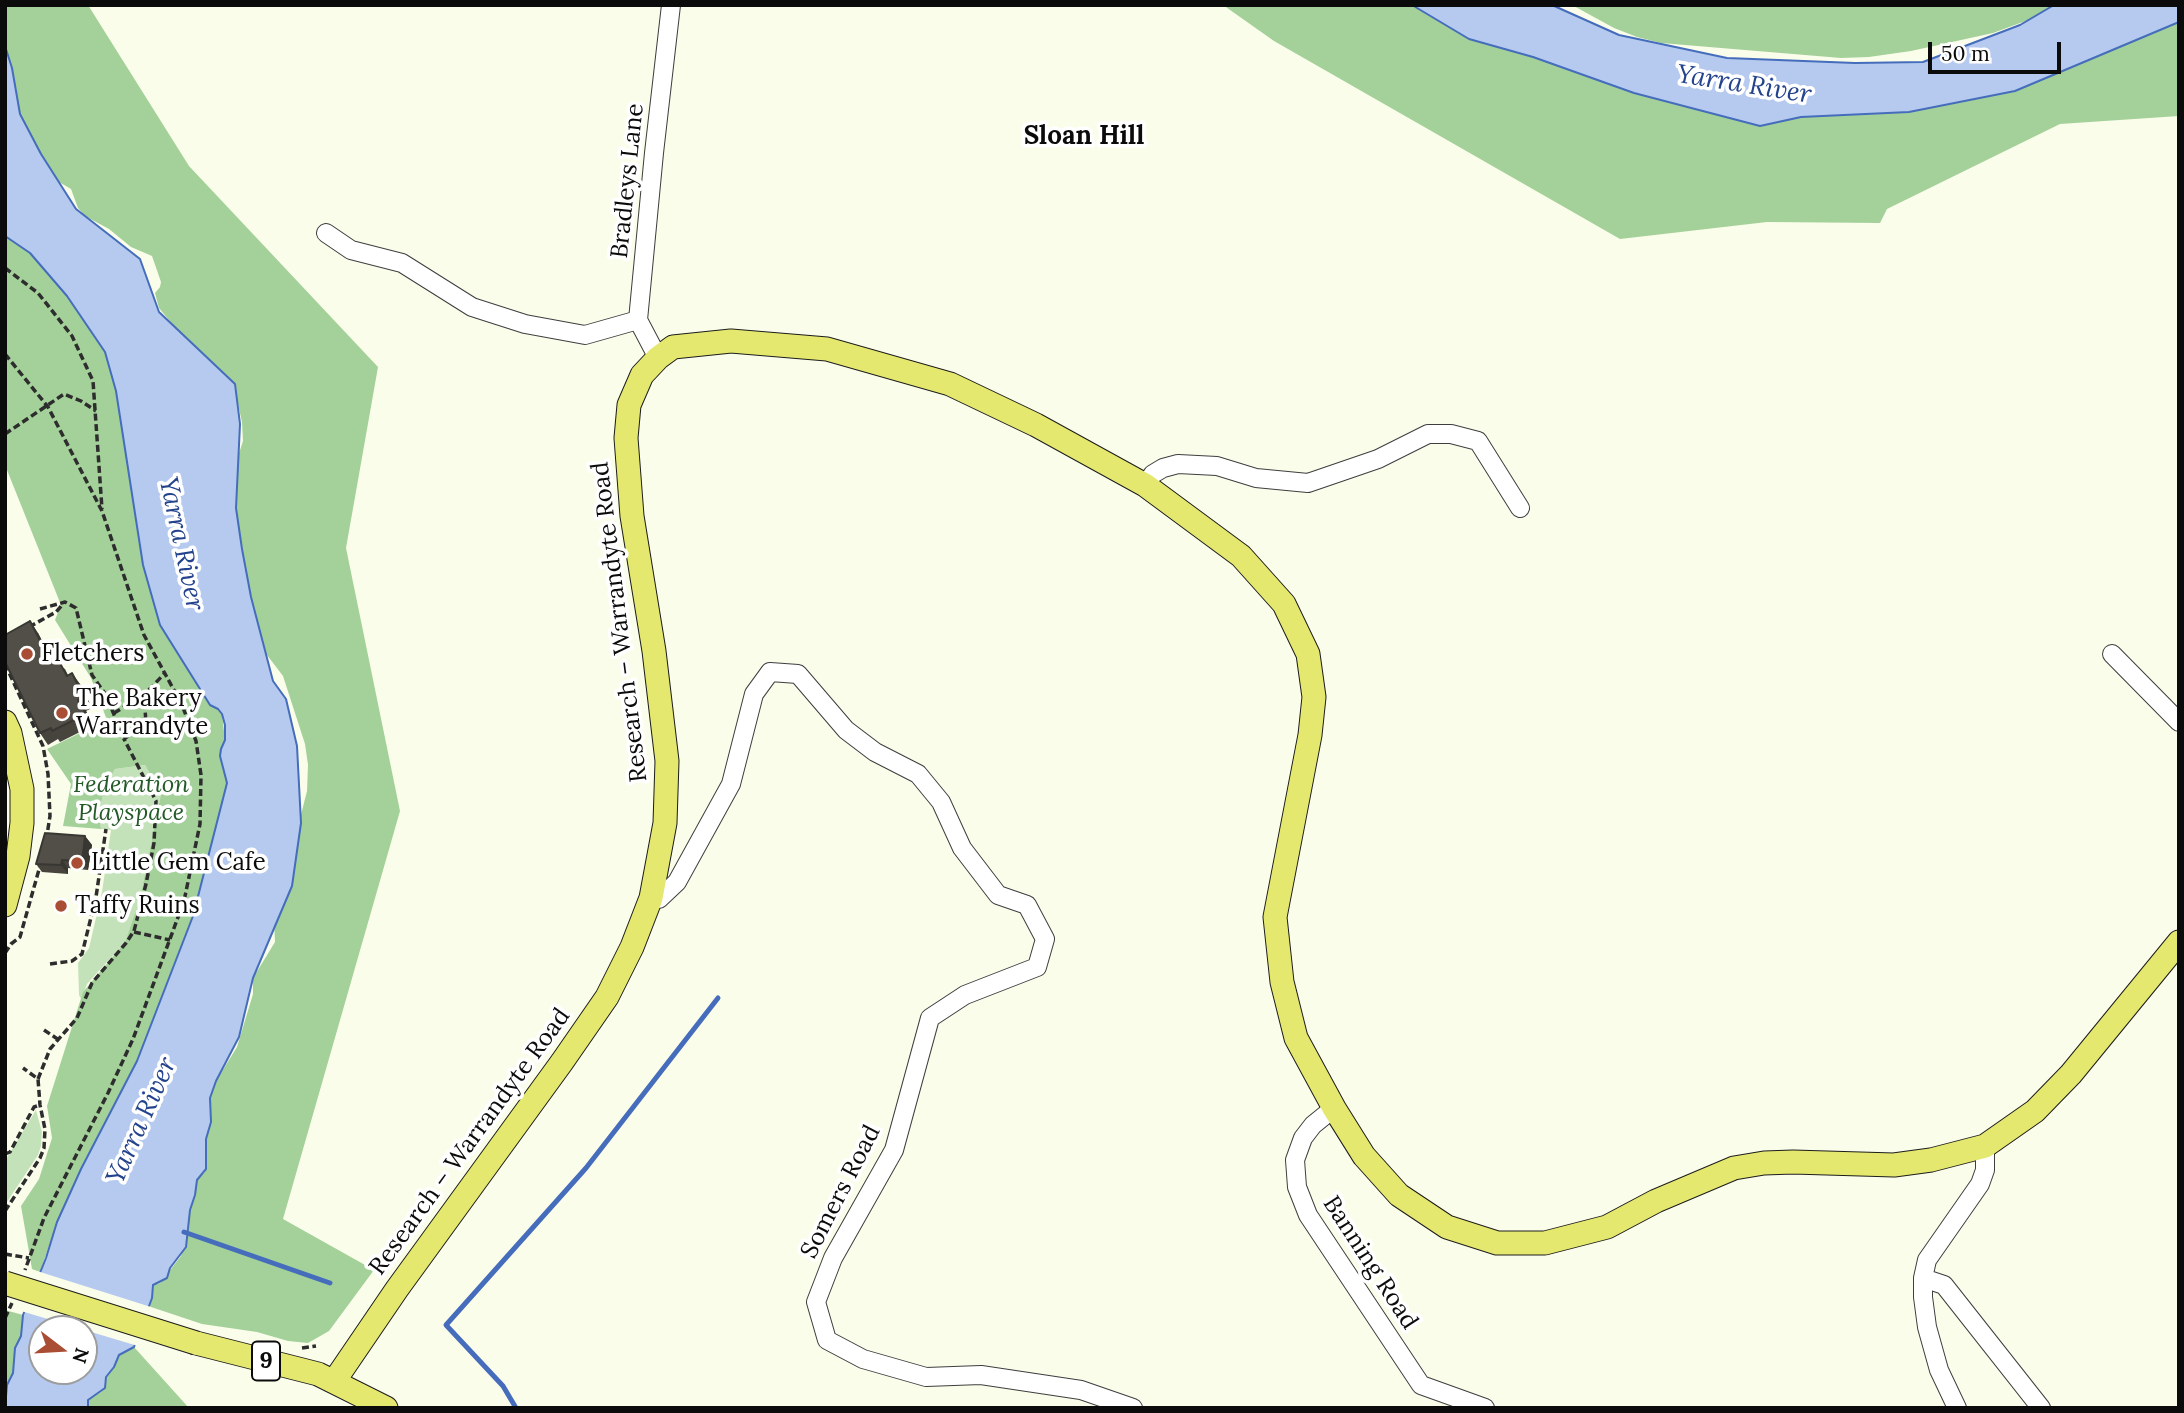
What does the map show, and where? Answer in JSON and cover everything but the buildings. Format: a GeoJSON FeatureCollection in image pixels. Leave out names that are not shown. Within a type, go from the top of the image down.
{"type":"FeatureCollection","features":[{"type":"Feature","properties":{"kind":"main road"},"geometry":{"type":"LineString","coordinates":[[658,358],[673,347],[731,341],[827,349],[950,384],[1036,425],[1145,485],[1241,556],[1284,604],[1308,654],[1314,697],[1310,735],[1275,917],[1282,982],[1296,1038],[1364,1156],[1399,1195],[1447,1227],[1497,1243],[1545,1243],[1607,1227],[1656,1201],[1734,1168],[1793,1162],[1894,1165],[1931,1160],[1986,1146],[2035,1111],[2071,1074],[2179,943]]}},
{"type":"Feature","properties":{"kind":"main road","name":"Research – Warrandyte Road"},"geometry":{"type":"LineString","coordinates":[[335,1380],[607,997],[632,947],[650,898],[665,823],[667,761],[654,652],[632,516],[626,438],[629,405],[642,375],[658,358]]}},
{"type":"Feature","properties":{"kind":"main road"},"geometry":{"type":"LineString","coordinates":[[5,722],[10,733],[22,789],[18,856],[5,905]]}},
{"type":"Feature","properties":{"kind":"main road","name":"9"},"geometry":{"type":"LineString","coordinates":[[14,1285],[196,1343],[305,1370],[335,1380],[386,1408]]}},
{"type":"Feature","properties":{"kind":"street","name":"Bradleys Lane"},"geometry":{"type":"LineString","coordinates":[[638,320],[671,5]]}},
{"type":"Feature","properties":{"kind":"street"},"geometry":{"type":"LineString","coordinates":[[326,233],[351,250],[402,263],[472,307],[525,324],[585,335],[638,320],[658,358]]}},
{"type":"Feature","properties":{"kind":"street"},"geometry":{"type":"LineString","coordinates":[[1145,485],[1153,474],[1178,464],[1217,466],[1256,478],[1308,483],[1378,459],[1428,434],[1451,434],[1478,441],[1520,508]]}},
{"type":"Feature","properties":{"kind":"street"},"geometry":{"type":"LineString","coordinates":[[2112,654],[2179,722]]}},
{"type":"Feature","properties":{"kind":"street","name":"Somers Road"},"geometry":{"type":"LineString","coordinates":[[650,898],[659,899],[677,882],[731,783],[746,734],[754,694],[770,671],[798,674],[846,730],[875,752],[918,774],[941,802],[962,848],[998,895],[1027,905],[1045,939],[1037,967],[965,995],[930,1018],[894,1150],[833,1258],[816,1302],[827,1340],[863,1359],[926,1377],[981,1375],[1035,1383],[1081,1390],[1133,1408]]}},
{"type":"Feature","properties":{"kind":"street","name":"Banning Road"},"geometry":{"type":"LineString","coordinates":[[1334,1108],[1312,1125],[1294,1160],[1297,1187],[1308,1216],[1422,1385],[1485,1408]]}},
{"type":"Feature","properties":{"kind":"street"},"geometry":{"type":"LineString","coordinates":[[1957,1408],[1939,1370],[1930,1337],[1923,1297],[1923,1278],[1927,1260],[1980,1184],[1985,1170],[1986,1146]]}},
{"type":"Feature","properties":{"kind":"street"},"geometry":{"type":"LineString","coordinates":[[1923,1278],[1944,1285],[2041,1408]]}},
{"type":"Feature","properties":{"kind":"path"},"geometry":{"type":"LineString","coordinates":[[5,268],[38,293],[72,336],[93,381],[102,511]]}},
{"type":"Feature","properties":{"kind":"path"},"geometry":{"type":"LineString","coordinates":[[5,354],[48,407],[102,511],[144,635],[182,705],[196,741],[201,775],[200,824],[184,901],[170,940],[133,1039],[108,1094],[44,1218],[29,1258],[14,1285],[5,1318]]}},
{"type":"Feature","properties":{"kind":"path"},"geometry":{"type":"LineString","coordinates":[[5,435],[64,394],[96,411]]}},
{"type":"Feature","properties":{"kind":"path"},"geometry":{"type":"LineString","coordinates":[[5,1210],[44,1148],[45,1129],[38,1079],[50,1049],[77,1018],[92,983],[134,931],[154,843],[156,801],[124,739],[106,695],[92,675],[76,608],[65,602],[40,609]]}},
{"type":"Feature","properties":{"kind":"path"},"geometry":{"type":"LineString","coordinates":[[28,628],[55,612],[65,602]]}},
{"type":"Feature","properties":{"kind":"path"},"geometry":{"type":"LineString","coordinates":[[114,713],[144,695],[165,673]]}},
{"type":"Feature","properties":{"kind":"path"},"geometry":{"type":"LineString","coordinates":[[124,739],[146,723],[144,695]]}},
{"type":"Feature","properties":{"kind":"path"},"geometry":{"type":"LineString","coordinates":[[50,964],[72,961],[82,954],[96,897],[106,830]]}},
{"type":"Feature","properties":{"kind":"path"},"geometry":{"type":"LineString","coordinates":[[134,931],[170,940]]}},
{"type":"Feature","properties":{"kind":"path"},"geometry":{"type":"LineString","coordinates":[[44,1030],[59,1040]]}},
{"type":"Feature","properties":{"kind":"path"},"geometry":{"type":"LineString","coordinates":[[23,1068],[38,1079]]}},
{"type":"Feature","properties":{"kind":"path"},"geometry":{"type":"LineString","coordinates":[[5,1154],[10,1152],[26,1117],[34,1107],[40,1105]]}},
{"type":"Feature","properties":{"kind":"path"},"geometry":{"type":"LineString","coordinates":[[5,1254],[29,1258]]}},
{"type":"Feature","properties":{"kind":"green space"},"geometry":{"type":"Polygon","coordinates":[[[5,5],[88,5],[189,166],[378,367],[346,548],[400,811],[283,1219],[374,1270],[329,1331],[308,1343],[202,1324],[148,1306],[153,1285],[160,1283],[181,1256],[188,1234],[197,1180],[205,1172],[210,1098],[216,1081],[237,1047],[253,994],[253,978],[275,942],[274,921],[307,791],[308,765],[305,744],[283,676],[254,638],[231,478],[243,441],[234,386],[186,341],[159,308],[155,293],[161,282],[152,256],[131,247],[109,229],[85,216],[78,208],[71,189],[52,178],[23,152],[16,87],[5,54],[5,5]]]}},
{"type":"Feature","properties":{"kind":"green space"},"geometry":{"type":"Polygon","coordinates":[[[1223,5],[1416,5],[1724,112],[2179,5],[2179,116],[2060,124],[1887,209],[1880,223],[1767,222],[1620,239],[1274,41],[1223,5]]]}},
{"type":"Feature","properties":{"kind":"green space"},"geometry":{"type":"Polygon","coordinates":[[[1572,5],[2055,5],[2031,19],[1993,33],[1911,51],[1841,58],[1661,43],[1614,28],[1572,5]]]}},
{"type":"Feature","properties":{"kind":"green space"},"geometry":{"type":"Polygon","coordinates":[[[5,236],[30,253],[67,296],[105,352],[116,391],[135,513],[222,714],[225,740],[220,756],[227,783],[193,916],[137,1061],[81,1169],[57,1222],[40,1272],[32,1269],[21,1206],[39,1179],[52,1138],[47,1106],[83,992],[125,942],[140,898],[161,794],[145,765],[115,769],[104,790],[99,813],[101,829],[63,826],[71,784],[47,749],[107,720],[91,678],[55,620],[61,605],[5,465],[5,236]]]}},
{"type":"Feature","properties":{"kind":"green space","name":"Federation Playspace"},"geometry":{"type":"Polygon","coordinates":[[[145,765],[161,794],[140,898],[125,942],[87,984],[81,999],[78,963],[89,948],[102,892],[111,830],[101,829],[99,813],[104,790],[115,769],[145,765]]]}},
{"type":"Feature","properties":{"kind":"green space"},"geometry":{"type":"Polygon","coordinates":[[[36,1110],[42,1132],[41,1146],[38,1155],[5,1205],[5,1161],[36,1110]]]}},
{"type":"Feature","properties":{"kind":"green space"},"geometry":{"type":"Polygon","coordinates":[[[5,1310],[23,1315],[21,1336],[15,1348],[13,1373],[7,1385],[5,1401],[5,1310]]]}},
{"type":"Feature","properties":{"kind":"green space"},"geometry":{"type":"Polygon","coordinates":[[[134,1347],[189,1408],[88,1408],[88,1400],[101,1392],[106,1385],[106,1377],[119,1355],[134,1347]]]}},
{"type":"Feature","properties":{"kind":"water","name":"Yarra River"},"geometry":{"type":"Polygon","coordinates":[[[1412,5],[1552,5],[1619,35],[1727,58],[1855,63],[1923,62],[2020,25],[2054,5],[2179,5],[2179,22],[2015,91],[1909,112],[1801,117],[1760,126],[1634,93],[1533,57],[1469,39],[1412,5]]]}},
{"type":"Feature","properties":{"kind":"water","name":"Yarra River"},"geometry":{"type":"Polygon","coordinates":[[[5,46],[20,114],[41,154],[76,209],[140,259],[159,312],[235,384],[240,424],[236,508],[242,549],[251,597],[273,681],[286,699],[297,746],[301,823],[292,886],[253,978],[239,1037],[210,1098],[211,1122],[206,1139],[206,1169],[197,1180],[186,1247],[170,1268],[167,1278],[153,1285],[152,1298],[134,1347],[119,1355],[106,1377],[105,1388],[88,1400],[88,1408],[5,1408],[7,1385],[13,1373],[15,1348],[21,1336],[23,1315],[57,1222],[137,1061],[193,916],[227,783],[220,756],[225,740],[225,725],[222,714],[210,705],[160,625],[143,565],[116,391],[105,352],[67,296],[30,253],[5,236],[5,46]]]}},
{"type":"Feature","properties":{"kind":"pier"},"geometry":{"type":"Polygon","coordinates":[[[37,1271],[151,1307],[138,1346],[98,1334],[98,1315],[34,1315],[21,1311],[37,1271]]]}},
{"type":"Feature","properties":{"kind":"waterway"},"geometry":{"type":"LineString","coordinates":[[516,1408],[503,1386],[446,1325],[586,1168],[718,998]]}},
{"type":"Feature","properties":{"kind":"waterway"},"geometry":{"type":"LineString","coordinates":[[184,1232],[330,1283]]}},
{"type":"Feature","properties":{"kind":"place","name":"Fletchers"},"geometry":{"type":"Point","coordinates":[27,654]}},
{"type":"Feature","properties":{"kind":"place","name":"The Bakery Warrandyte"},"geometry":{"type":"Point","coordinates":[62,713]}},
{"type":"Feature","properties":{"kind":"place","name":"Little Gem Cafe"},"geometry":{"type":"Point","coordinates":[77,863]}},
{"type":"Feature","properties":{"kind":"place","name":"Taffy Ruins"},"geometry":{"type":"Point","coordinates":[61,906]}},
{"type":"Feature","properties":{"kind":"district","name":"Sloan Hill"},"geometry":{"type":"Point","coordinates":[1084,137]}}]}
